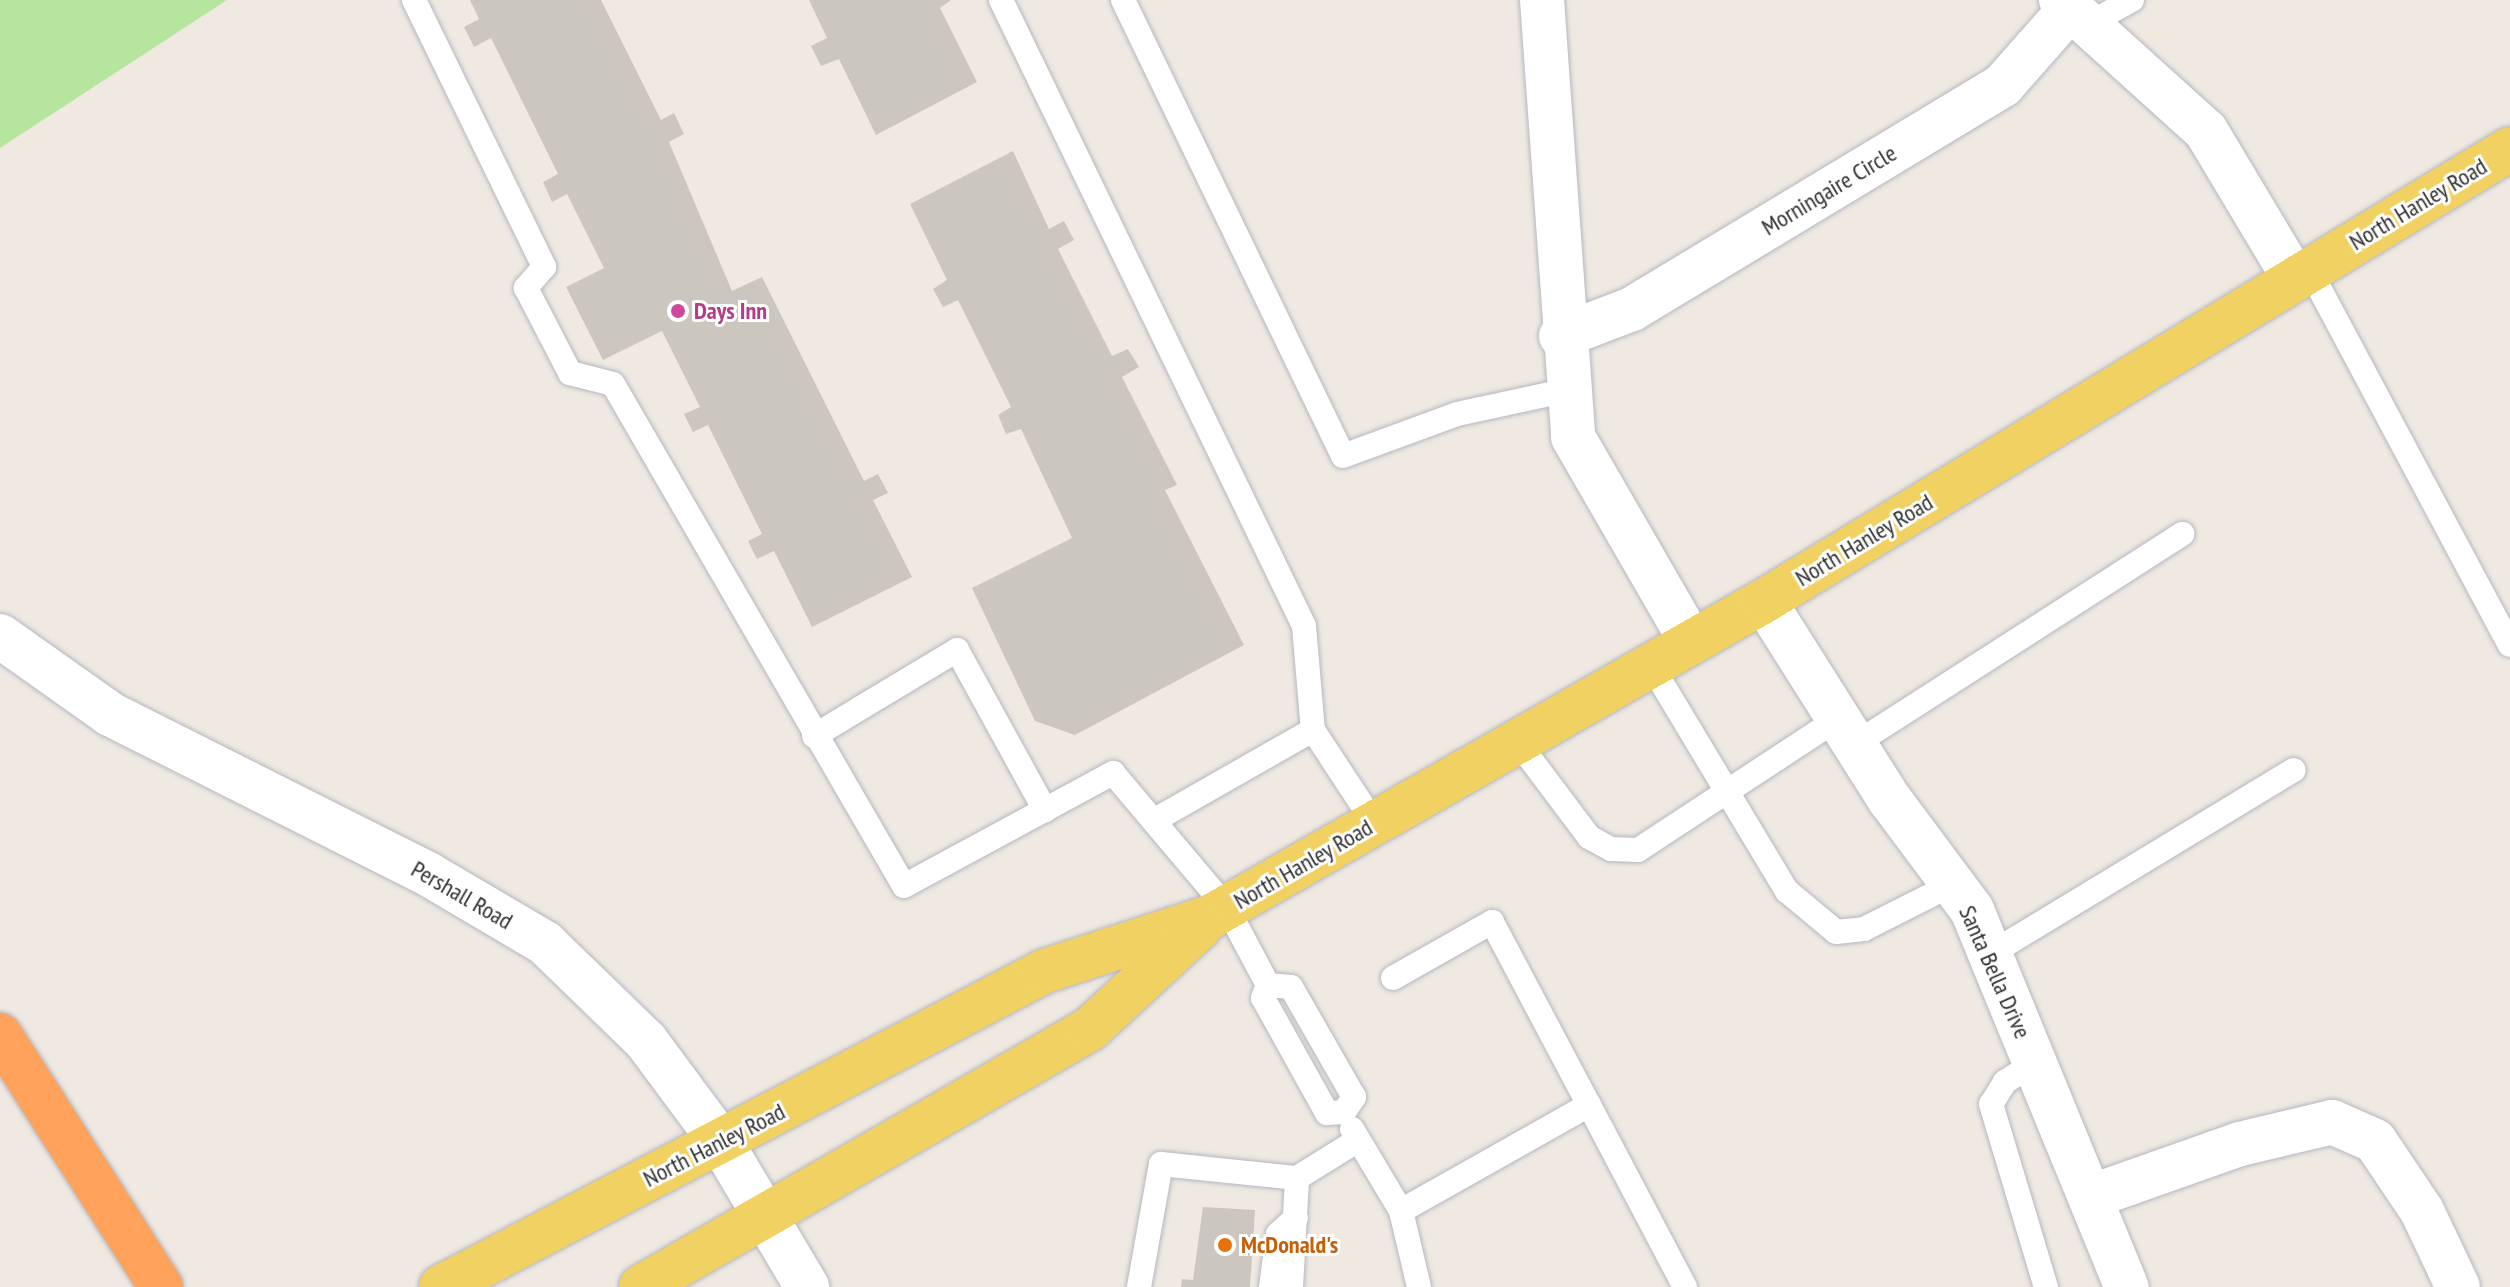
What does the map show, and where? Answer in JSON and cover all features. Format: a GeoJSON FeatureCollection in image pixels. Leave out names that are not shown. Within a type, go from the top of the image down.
{"type":"FeatureCollection","features":[{"type":"Feature","properties":{"kind":"highway"},"geometry":{"type":"LineString","coordinates":[[0,1035],[161,1287]]}},
{"type":"Feature","properties":{"kind":"main road","name":"North Hanley Road"},"geometry":{"type":"LineString","coordinates":[[441,1287],[1045,971],[1219,912],[1764,601],[2510,149]]}},
{"type":"Feature","properties":{"kind":"main road","name":"North Hanley Road"},"geometry":{"type":"LineString","coordinates":[[641,1287],[1090,1029],[1219,912]]}},
{"type":"Feature","properties":{"kind":"street"},"geometry":{"type":"LineString","coordinates":[[1542,0],[1561,336],[1573,437],[1594,481],[1691,641]]}},
{"type":"Feature","properties":{"kind":"street"},"geometry":{"type":"LineString","coordinates":[[2073,11],[2206,131],[2301,274]]}},
{"type":"Feature","properties":{"kind":"street","name":"Morningaire Circle"},"geometry":{"type":"LineString","coordinates":[[1561,336],[1632,309],[2003,85],[2073,11]]}},
{"type":"Feature","properties":{"kind":"street","name":"Santa Bella Drive"},"geometry":{"type":"LineString","coordinates":[[1764,601],[1847,731],[1953,884],[1990,954],[2127,1287]]}},
{"type":"Feature","properties":{"kind":"street","name":"Pershall Road"},"geometry":{"type":"LineString","coordinates":[[0,636],[110,714],[428,874],[545,943],[646,1041],[721,1142],[807,1287]]}},
{"type":"Feature","properties":{"kind":"street"},"geometry":{"type":"LineString","coordinates":[[2090,1197],[2240,1144],[2332,1122],[2375,1141],[2422,1211],[2458,1287]]}},
{"type":"Feature","properties":{"kind":"lane"},"geometry":{"type":"LineString","coordinates":[[414,0],[544,267],[526,288],[570,373],[613,384],[814,736],[904,886],[1113,773],[1155,820],[1268,985],[1291,987],[1354,1097],[1344,1112],[1401,1211],[1419,1287]]}},
{"type":"Feature","properties":{"kind":"lane"},"geometry":{"type":"LineString","coordinates":[[1001,0],[1304,626],[1313,730],[1374,823]]}},
{"type":"Feature","properties":{"kind":"lane"},"geometry":{"type":"LineString","coordinates":[[1123,0],[1343,456],[1457,414],[1568,390]]}},
{"type":"Feature","properties":{"kind":"lane"},"geometry":{"type":"LineString","coordinates":[[2073,11],[2132,0]]}},
{"type":"Feature","properties":{"kind":"lane"},"geometry":{"type":"LineString","coordinates":[[2301,274],[2510,645]]}},
{"type":"Feature","properties":{"kind":"lane"},"geometry":{"type":"LineString","coordinates":[[1517,741],[1589,837],[1611,849],[1638,850],[1731,789],[1847,731],[2182,534]]}},
{"type":"Feature","properties":{"kind":"lane"},"geometry":{"type":"LineString","coordinates":[[814,736],[957,650],[1045,810]]}},
{"type":"Feature","properties":{"kind":"lane"},"geometry":{"type":"LineString","coordinates":[[1651,665],[1731,789],[1787,891],[1836,932],[1864,929],[1953,884]]}},
{"type":"Feature","properties":{"kind":"lane"},"geometry":{"type":"LineString","coordinates":[[1155,820],[1313,730]]}},
{"type":"Feature","properties":{"kind":"lane"},"geometry":{"type":"LineString","coordinates":[[1990,954],[2294,770]]}},
{"type":"Feature","properties":{"kind":"lane"},"geometry":{"type":"LineString","coordinates":[[1393,978],[1492,922],[1685,1287]]}},
{"type":"Feature","properties":{"kind":"lane"},"geometry":{"type":"LineString","coordinates":[[2035,1063],[2005,1082],[1991,1104],[2046,1287]]}},
{"type":"Feature","properties":{"kind":"lane"},"geometry":{"type":"LineString","coordinates":[[1401,1211],[1589,1105]]}},
{"type":"Feature","properties":{"kind":"lane"},"geometry":{"type":"LineString","coordinates":[[1139,1287],[1161,1164],[1297,1178],[1358,1140]]}},
{"type":"Feature","properties":{"kind":"lane"},"geometry":{"type":"LineString","coordinates":[[1291,1287],[1297,1178]]}},
{"type":"Feature","properties":{"kind":"lane"},"geometry":{"type":"LineString","coordinates":[[1271,1287],[1278,1234],[1296,1218]]}},
{"type":"Feature","properties":{"kind":"green space"},"geometry":{"type":"Polygon","coordinates":[[[0,0],[227,0],[0,148],[0,0]]]}},
{"type":"Feature","properties":{"kind":"building","name":"Days Inn"},"geometry":{"type":"Polygon","coordinates":[[[470,0],[601,0],[661,120],[674,113],[684,134],[669,142],[732,291],[762,277],[864,481],[878,474],[888,493],[873,500],[912,577],[812,627],[774,551],[757,559],[748,541],[762,534],[708,425],[693,432],[684,414],[700,407],[662,331],[603,360],[566,287],[604,268],[567,194],[552,202],[543,182],[558,174],[491,38],[474,47],[464,27],[479,19],[470,0]]]}},
{"type":"Feature","properties":{"kind":"building"},"geometry":{"type":"Polygon","coordinates":[[[809,0],[951,0],[940,8],[977,82],[876,135],[839,59],[821,66],[811,46],[827,38],[809,0]]]}},
{"type":"Feature","properties":{"kind":"building"},"geometry":{"type":"Polygon","coordinates":[[[1013,151],[1049,229],[1064,221],[1074,240],[1058,249],[1112,356],[1128,349],[1139,367],[1122,377],[1177,485],[1165,490],[1244,645],[1075,735],[1035,721],[972,588],[1072,538],[1021,429],[1006,434],[998,415],[1011,407],[958,300],[943,307],[933,289],[947,280],[910,204],[1013,151]]]}},
{"type":"Feature","properties":{"kind":"building","name":"McDonald's"},"geometry":{"type":"Polygon","coordinates":[[[1203,1207],[1255,1210],[1250,1287],[1181,1287],[1182,1279],[1193,1280],[1203,1207]]]}},
{"type":"Feature","properties":{"kind":"place","name":"Days Inn"},"geometry":{"type":"Point","coordinates":[678,311]}},
{"type":"Feature","properties":{"kind":"place","name":"McDonald's"},"geometry":{"type":"Point","coordinates":[1225,1245]}}]}
